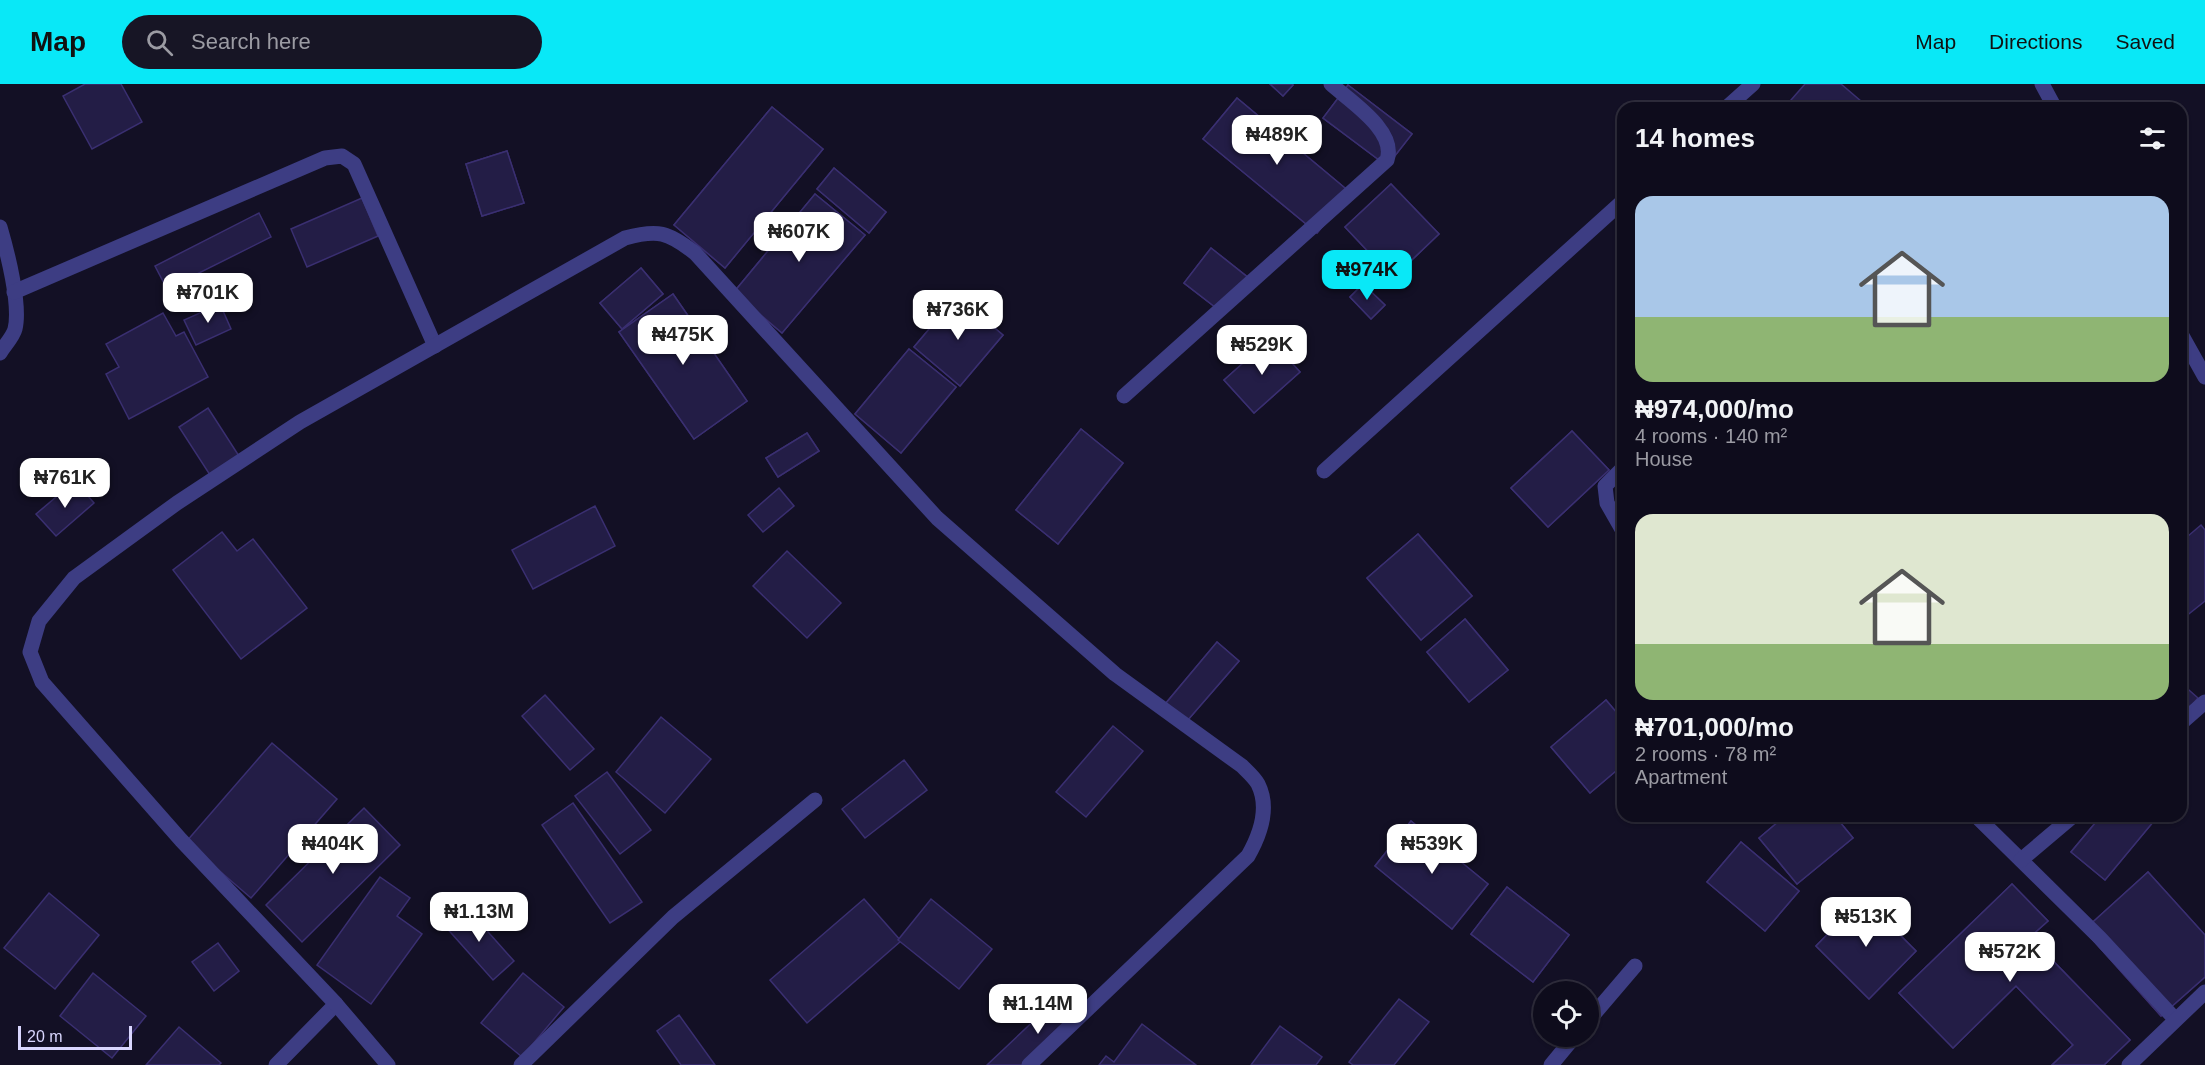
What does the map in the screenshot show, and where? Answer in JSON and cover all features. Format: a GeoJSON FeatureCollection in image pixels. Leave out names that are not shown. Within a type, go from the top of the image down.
{"type":"FeatureCollection","features":[{"type":"Feature","properties":{"kind":"street"},"geometry":{"type":"LineString","coordinates":[[1124,396],[1387,160],[1391,150],[1386,135],[1331,84]]}},
{"type":"Feature","properties":{"kind":"street"},"geometry":{"type":"LineString","coordinates":[[1733,102],[1753,84]]}},
{"type":"Feature","properties":{"kind":"street"},"geometry":{"type":"LineString","coordinates":[[2042,84],[2052,102]]}},
{"type":"Feature","properties":{"kind":"street"},"geometry":{"type":"LineString","coordinates":[[14,292],[325,158],[342,156],[354,164],[435,346]]}},
{"type":"Feature","properties":{"kind":"street"},"geometry":{"type":"LineString","coordinates":[[1324,471],[1617,206]]}},
{"type":"Feature","properties":{"kind":"street"},"geometry":{"type":"LineString","coordinates":[[0,227],[9,257],[14,292],[15,329],[0,353]]}},
{"type":"Feature","properties":{"kind":"street"},"geometry":{"type":"LineString","coordinates":[[388,1065],[336,1004],[181,840],[42,682],[30,652],[39,621],[74,578],[177,503],[300,422],[626,238],[647,232],[672,235],[695,253],[937,518],[1115,674],[1242,766],[1258,784],[1263,808],[1261,833],[1248,856],[1029,1065]]}},
{"type":"Feature","properties":{"kind":"street"},"geometry":{"type":"LineString","coordinates":[[2187,345],[2205,377]]}},
{"type":"Feature","properties":{"kind":"street"},"geometry":{"type":"LineString","coordinates":[[1617,474],[1605,486],[1607,503],[1617,520]]}},
{"type":"Feature","properties":{"kind":"street"},"geometry":{"type":"LineString","coordinates":[[2187,718],[2205,702]]}},
{"type":"Feature","properties":{"kind":"street"},"geometry":{"type":"LineString","coordinates":[[521,1065],[673,917],[815,800]]}},
{"type":"Feature","properties":{"kind":"street"},"geometry":{"type":"LineString","coordinates":[[1982,822],[2100,938],[2175,1018]]}},
{"type":"Feature","properties":{"kind":"street"},"geometry":{"type":"LineString","coordinates":[[2021,860],[2066,822]]}},
{"type":"Feature","properties":{"kind":"street"},"geometry":{"type":"LineString","coordinates":[[1599,1008],[1635,966]]}},
{"type":"Feature","properties":{"kind":"street"},"geometry":{"type":"LineString","coordinates":[[2129,1065],[2175,1018],[2205,992]]}},
{"type":"Feature","properties":{"kind":"street"},"geometry":{"type":"LineString","coordinates":[[276,1065],[336,1004]]}},
{"type":"Feature","properties":{"kind":"street"},"geometry":{"type":"LineString","coordinates":[[1551,1065],[1566,1047]]}},
{"type":"Feature","properties":{"kind":"building"},"geometry":{"type":"Polygon","coordinates":[[[85,84],[121,84],[142,122],[92,149],[63,96],[85,84]]]}},
{"type":"Feature","properties":{"kind":"building"},"geometry":{"type":"Polygon","coordinates":[[[1270,84],[1292,84],[1293,85],[1283,96],[1270,84]]]}},
{"type":"Feature","properties":{"kind":"building"},"geometry":{"type":"Polygon","coordinates":[[[1270,84],[1292,84],[1293,85],[1283,96],[1270,84]]]}},
{"type":"Feature","properties":{"kind":"building"},"geometry":{"type":"Polygon","coordinates":[[[1805,84],[1841,84],[1862,102],[1789,102],[1805,84]]]}},
{"type":"Feature","properties":{"kind":"building"},"geometry":{"type":"Polygon","coordinates":[[[1348,85],[1412,134],[1387,166],[1323,118],[1348,85]]]}},
{"type":"Feature","properties":{"kind":"building"},"geometry":{"type":"Polygon","coordinates":[[[1348,85],[1412,134],[1387,166],[1323,118],[1348,85]]]}},
{"type":"Feature","properties":{"kind":"building"},"geometry":{"type":"Polygon","coordinates":[[[1237,98],[1351,193],[1317,233],[1203,139],[1237,98]]]}},
{"type":"Feature","properties":{"kind":"building"},"geometry":{"type":"Polygon","coordinates":[[[1237,98],[1351,193],[1317,233],[1203,139],[1237,98]]]}},
{"type":"Feature","properties":{"kind":"building"},"geometry":{"type":"Polygon","coordinates":[[[772,107],[823,149],[725,268],[674,225],[772,107]]]}},
{"type":"Feature","properties":{"kind":"building"},"geometry":{"type":"Polygon","coordinates":[[[772,107],[823,149],[725,268],[674,225],[772,107]]]}},
{"type":"Feature","properties":{"kind":"building"},"geometry":{"type":"Polygon","coordinates":[[[507,151],[524,203],[482,216],[466,164],[507,151]]]}},
{"type":"Feature","properties":{"kind":"building"},"geometry":{"type":"Polygon","coordinates":[[[507,151],[524,203],[482,216],[466,164],[507,151]]]}},
{"type":"Feature","properties":{"kind":"building"},"geometry":{"type":"Polygon","coordinates":[[[834,168],[886,212],[869,233],[817,189],[834,168]]]}},
{"type":"Feature","properties":{"kind":"building"},"geometry":{"type":"Polygon","coordinates":[[[834,168],[886,212],[869,233],[817,189],[834,168]]]}},
{"type":"Feature","properties":{"kind":"building"},"geometry":{"type":"Polygon","coordinates":[[[1391,184],[1439,234],[1393,278],[1345,227],[1391,184]]]}},
{"type":"Feature","properties":{"kind":"building"},"geometry":{"type":"Polygon","coordinates":[[[1391,184],[1439,234],[1393,278],[1345,227],[1391,184]]]}},
{"type":"Feature","properties":{"kind":"building"},"geometry":{"type":"Polygon","coordinates":[[[815,194],[865,235],[782,333],[734,292],[815,194]]]}},
{"type":"Feature","properties":{"kind":"building"},"geometry":{"type":"Polygon","coordinates":[[[815,194],[865,235],[782,333],[734,292],[815,194]]]}},
{"type":"Feature","properties":{"kind":"building"},"geometry":{"type":"Polygon","coordinates":[[[362,198],[378,236],[307,267],[291,229],[362,198]]]}},
{"type":"Feature","properties":{"kind":"building"},"geometry":{"type":"Polygon","coordinates":[[[259,213],[271,237],[167,289],[155,266],[259,213]]]}},
{"type":"Feature","properties":{"kind":"building"},"geometry":{"type":"Polygon","coordinates":[[[1211,248],[1250,279],[1224,314],[1184,283],[1211,248]]]}},
{"type":"Feature","properties":{"kind":"building"},"geometry":{"type":"Polygon","coordinates":[[[1211,248],[1250,279],[1224,314],[1184,283],[1211,248]]]}},
{"type":"Feature","properties":{"kind":"building"},"geometry":{"type":"Polygon","coordinates":[[[641,268],[663,294],[622,329],[600,303],[641,268]]]}},
{"type":"Feature","properties":{"kind":"building"},"geometry":{"type":"Polygon","coordinates":[[[641,268],[663,294],[622,329],[600,303],[641,268]]]}},
{"type":"Feature","properties":{"kind":"building"},"geometry":{"type":"Polygon","coordinates":[[[1363,284],[1385,305],[1371,319],[1350,297],[1363,284]]]}},
{"type":"Feature","properties":{"kind":"building"},"geometry":{"type":"Polygon","coordinates":[[[1363,284],[1385,305],[1371,319],[1350,297],[1363,284]]]}},
{"type":"Feature","properties":{"kind":"building"},"geometry":{"type":"Polygon","coordinates":[[[673,294],[747,401],[694,439],[619,332],[673,294]]]}},
{"type":"Feature","properties":{"kind":"building"},"geometry":{"type":"Polygon","coordinates":[[[673,294],[747,401],[694,439],[619,332],[673,294]]]}},
{"type":"Feature","properties":{"kind":"building"},"geometry":{"type":"Polygon","coordinates":[[[957,296],[1003,335],[960,386],[914,347],[957,296]]]}},
{"type":"Feature","properties":{"kind":"building"},"geometry":{"type":"Polygon","coordinates":[[[957,296],[1003,335],[960,386],[914,347],[957,296]]]}},
{"type":"Feature","properties":{"kind":"building"},"geometry":{"type":"Polygon","coordinates":[[[220,304],[231,329],[196,345],[184,320],[220,304]]]}},
{"type":"Feature","properties":{"kind":"building"},"geometry":{"type":"Polygon","coordinates":[[[163,313],[176,336],[184,332],[208,377],[129,419],[106,374],[119,367],[106,344],[163,313]]]}},
{"type":"Feature","properties":{"kind":"building"},"geometry":{"type":"Polygon","coordinates":[[[1270,339],[1300,372],[1254,413],[1224,380],[1270,339]]]}},
{"type":"Feature","properties":{"kind":"building"},"geometry":{"type":"Polygon","coordinates":[[[1270,339],[1300,372],[1254,413],[1224,380],[1270,339]]]}},
{"type":"Feature","properties":{"kind":"building"},"geometry":{"type":"Polygon","coordinates":[[[909,349],[956,387],[901,453],[855,414],[909,349]]]}},
{"type":"Feature","properties":{"kind":"building"},"geometry":{"type":"Polygon","coordinates":[[[909,349],[956,387],[901,453],[855,414],[909,349]]]}},
{"type":"Feature","properties":{"kind":"building"},"geometry":{"type":"Polygon","coordinates":[[[208,408],[239,456],[210,475],[179,427],[208,408]]]}},
{"type":"Feature","properties":{"kind":"building"},"geometry":{"type":"Polygon","coordinates":[[[1081,429],[1123,463],[1058,544],[1016,510],[1081,429]]]}},
{"type":"Feature","properties":{"kind":"building"},"geometry":{"type":"Polygon","coordinates":[[[1081,429],[1123,463],[1058,544],[1016,510],[1081,429]]]}},
{"type":"Feature","properties":{"kind":"building"},"geometry":{"type":"Polygon","coordinates":[[[1572,431],[1609,470],[1548,527],[1511,488],[1572,431]]]}},
{"type":"Feature","properties":{"kind":"building"},"geometry":{"type":"Polygon","coordinates":[[[1572,431],[1609,470],[1548,527],[1511,488],[1572,431]]]}},
{"type":"Feature","properties":{"kind":"building"},"geometry":{"type":"Polygon","coordinates":[[[807,433],[819,451],[778,477],[766,458],[807,433]]]}},
{"type":"Feature","properties":{"kind":"building"},"geometry":{"type":"Polygon","coordinates":[[[807,433],[819,451],[778,477],[766,458],[807,433]]]}},
{"type":"Feature","properties":{"kind":"building"},"geometry":{"type":"Polygon","coordinates":[[[75,481],[94,503],[56,536],[36,514],[75,481]]]}},
{"type":"Feature","properties":{"kind":"building"},"geometry":{"type":"Polygon","coordinates":[[[779,488],[794,506],[763,532],[748,515],[779,488]]]}},
{"type":"Feature","properties":{"kind":"building"},"geometry":{"type":"Polygon","coordinates":[[[595,506],[615,546],[533,589],[512,550],[595,506]]]}},
{"type":"Feature","properties":{"kind":"building"},"geometry":{"type":"Polygon","coordinates":[[[2201,525],[2205,530],[2205,601],[2187,615],[2187,537],[2201,525]]]}},
{"type":"Feature","properties":{"kind":"building"},"geometry":{"type":"Polygon","coordinates":[[[222,532],[237,551],[253,539],[307,608],[241,659],[173,570],[222,532]]]}},
{"type":"Feature","properties":{"kind":"building"},"geometry":{"type":"Polygon","coordinates":[[[1418,534],[1472,596],[1421,640],[1367,578],[1418,534]]]}},
{"type":"Feature","properties":{"kind":"building"},"geometry":{"type":"Polygon","coordinates":[[[1418,534],[1472,596],[1421,640],[1367,578],[1418,534]]]}},
{"type":"Feature","properties":{"kind":"building"},"geometry":{"type":"Polygon","coordinates":[[[787,551],[841,603],[807,638],[753,586],[787,551]]]}},
{"type":"Feature","properties":{"kind":"building"},"geometry":{"type":"Polygon","coordinates":[[[1465,619],[1508,670],[1469,702],[1427,652],[1465,619]]]}},
{"type":"Feature","properties":{"kind":"building"},"geometry":{"type":"Polygon","coordinates":[[[1465,619],[1508,670],[1469,702],[1427,652],[1465,619]]]}},
{"type":"Feature","properties":{"kind":"building"},"geometry":{"type":"Polygon","coordinates":[[[1217,642],[1239,661],[1187,721],[1166,703],[1217,642]]]}},
{"type":"Feature","properties":{"kind":"building"},"geometry":{"type":"Polygon","coordinates":[[[1217,642],[1239,661],[1187,721],[1166,703],[1217,642]]]}},
{"type":"Feature","properties":{"kind":"building"},"geometry":{"type":"Polygon","coordinates":[[[2187,688],[2198,698],[2187,711],[2187,688]]]}},
{"type":"Feature","properties":{"kind":"building"},"geometry":{"type":"Polygon","coordinates":[[[545,695],[594,749],[570,770],[522,716],[545,695]]]}},
{"type":"Feature","properties":{"kind":"building"},"geometry":{"type":"Polygon","coordinates":[[[1606,700],[1617,713],[1617,770],[1590,793],[1551,747],[1606,700]]]}},
{"type":"Feature","properties":{"kind":"building"},"geometry":{"type":"Polygon","coordinates":[[[1606,700],[1617,713],[1617,770],[1590,793],[1551,747],[1606,700]]]}},
{"type":"Feature","properties":{"kind":"building"},"geometry":{"type":"Polygon","coordinates":[[[661,717],[711,759],[665,813],[616,772],[661,717]]]}},
{"type":"Feature","properties":{"kind":"building"},"geometry":{"type":"Polygon","coordinates":[[[1113,726],[1143,751],[1086,817],[1056,792],[1113,726]]]}},
{"type":"Feature","properties":{"kind":"building"},"geometry":{"type":"Polygon","coordinates":[[[272,743],[337,799],[251,898],[186,842],[272,743]]]}},
{"type":"Feature","properties":{"kind":"building"},"geometry":{"type":"Polygon","coordinates":[[[904,760],[927,790],[865,838],[842,809],[904,760]]]}},
{"type":"Feature","properties":{"kind":"building"},"geometry":{"type":"Polygon","coordinates":[[[607,772],[651,830],[620,854],[575,796],[607,772]]]}},
{"type":"Feature","properties":{"kind":"building"},"geometry":{"type":"Polygon","coordinates":[[[573,803],[642,902],[610,923],[542,825],[573,803]]]}},
{"type":"Feature","properties":{"kind":"building"},"geometry":{"type":"Polygon","coordinates":[[[364,808],[400,845],[302,942],[266,905],[364,808]]]}},
{"type":"Feature","properties":{"kind":"building"},"geometry":{"type":"Polygon","coordinates":[[[1411,821],[1488,884],[1452,929],[1375,866],[1411,821]]]}},
{"type":"Feature","properties":{"kind":"building"},"geometry":{"type":"Polygon","coordinates":[[[1411,821],[1488,884],[1452,929],[1375,866],[1411,821]]]}},
{"type":"Feature","properties":{"kind":"building"},"geometry":{"type":"Polygon","coordinates":[[[1778,822],[1840,822],[1853,838],[1797,884],[1759,838],[1778,822]]]}},
{"type":"Feature","properties":{"kind":"building"},"geometry":{"type":"Polygon","coordinates":[[[1778,822],[1840,822],[1853,838],[1797,884],[1759,838],[1778,822]]]}},
{"type":"Feature","properties":{"kind":"building"},"geometry":{"type":"Polygon","coordinates":[[[2096,822],[2153,822],[2105,880],[2071,852],[2096,822]]]}},
{"type":"Feature","properties":{"kind":"building"},"geometry":{"type":"Polygon","coordinates":[[[2096,822],[2153,822],[2105,880],[2071,852],[2096,822]]]}},
{"type":"Feature","properties":{"kind":"building"},"geometry":{"type":"Polygon","coordinates":[[[1741,842],[1799,891],[1765,931],[1707,882],[1741,842]]]}},
{"type":"Feature","properties":{"kind":"building"},"geometry":{"type":"Polygon","coordinates":[[[1741,842],[1799,891],[1765,931],[1707,882],[1741,842]]]}},
{"type":"Feature","properties":{"kind":"building"},"geometry":{"type":"Polygon","coordinates":[[[2148,872],[2205,935],[2205,977],[2161,1016],[2084,930],[2148,872]]]}},
{"type":"Feature","properties":{"kind":"building"},"geometry":{"type":"Polygon","coordinates":[[[2148,872],[2205,935],[2205,977],[2161,1016],[2084,930],[2148,872]]]}},
{"type":"Feature","properties":{"kind":"building"},"geometry":{"type":"Polygon","coordinates":[[[380,877],[410,898],[397,916],[422,934],[371,1004],[317,965],[380,877]]]}},
{"type":"Feature","properties":{"kind":"building"},"geometry":{"type":"Polygon","coordinates":[[[2012,884],[2048,921],[2030,937],[2130,1040],[2104,1065],[2052,1065],[2073,1045],[2016,986],[1953,1048],[1899,993],[2012,884]]]}},
{"type":"Feature","properties":{"kind":"building"},"geometry":{"type":"Polygon","coordinates":[[[2012,884],[2048,921],[2030,937],[2130,1040],[2104,1065],[2052,1065],[2073,1045],[2016,986],[1953,1048],[1899,993],[2012,884]]]}},
{"type":"Feature","properties":{"kind":"building"},"geometry":{"type":"Polygon","coordinates":[[[1507,887],[1569,935],[1533,982],[1471,934],[1507,887]]]}},
{"type":"Feature","properties":{"kind":"building"},"geometry":{"type":"Polygon","coordinates":[[[1507,887],[1569,935],[1533,982],[1471,934],[1507,887]]]}},
{"type":"Feature","properties":{"kind":"building"},"geometry":{"type":"Polygon","coordinates":[[[49,893],[99,935],[55,989],[4,948],[49,893]]]}},
{"type":"Feature","properties":{"kind":"building"},"geometry":{"type":"Polygon","coordinates":[[[1863,898],[1916,951],[1869,999],[1816,946],[1863,898]]]}},
{"type":"Feature","properties":{"kind":"building"},"geometry":{"type":"Polygon","coordinates":[[[1863,898],[1916,951],[1869,999],[1816,946],[1863,898]]]}},
{"type":"Feature","properties":{"kind":"building"},"geometry":{"type":"Polygon","coordinates":[[[864,899],[901,941],[807,1023],[770,980],[864,899]]]}},
{"type":"Feature","properties":{"kind":"building"},"geometry":{"type":"Polygon","coordinates":[[[931,899],[992,949],[959,989],[898,940],[931,899]]]}},
{"type":"Feature","properties":{"kind":"building"},"geometry":{"type":"Polygon","coordinates":[[[465,906],[514,961],[493,980],[444,925],[465,906]]]}},
{"type":"Feature","properties":{"kind":"building"},"geometry":{"type":"Polygon","coordinates":[[[218,943],[239,971],[214,991],[192,962],[218,943]]]}},
{"type":"Feature","properties":{"kind":"building"},"geometry":{"type":"Polygon","coordinates":[[[93,973],[146,1016],[112,1058],[60,1016],[93,973]]]}},
{"type":"Feature","properties":{"kind":"building"},"geometry":{"type":"Polygon","coordinates":[[[523,973],[564,1007],[522,1057],[481,1023],[523,973]]]}},
{"type":"Feature","properties":{"kind":"building"},"geometry":{"type":"Polygon","coordinates":[[[1061,995],[1080,1015],[1027,1065],[987,1065],[1061,995]]]}},
{"type":"Feature","properties":{"kind":"building"},"geometry":{"type":"Polygon","coordinates":[[[1399,999],[1429,1022],[1394,1065],[1353,1065],[1349,1062],[1399,999]]]}},
{"type":"Feature","properties":{"kind":"building"},"geometry":{"type":"Polygon","coordinates":[[[679,1015],[715,1065],[681,1065],[657,1031],[679,1015]]]}},
{"type":"Feature","properties":{"kind":"building"},"geometry":{"type":"Polygon","coordinates":[[[1142,1024],[1196,1065],[1099,1065],[1106,1056],[1114,1062],[1142,1024]]]}},
{"type":"Feature","properties":{"kind":"building"},"geometry":{"type":"Polygon","coordinates":[[[1280,1026],[1322,1057],[1316,1065],[1251,1065],[1280,1026]]]}},
{"type":"Feature","properties":{"kind":"building"},"geometry":{"type":"Polygon","coordinates":[[[179,1027],[221,1063],[219,1065],[146,1065],[179,1027]]]}}]}
